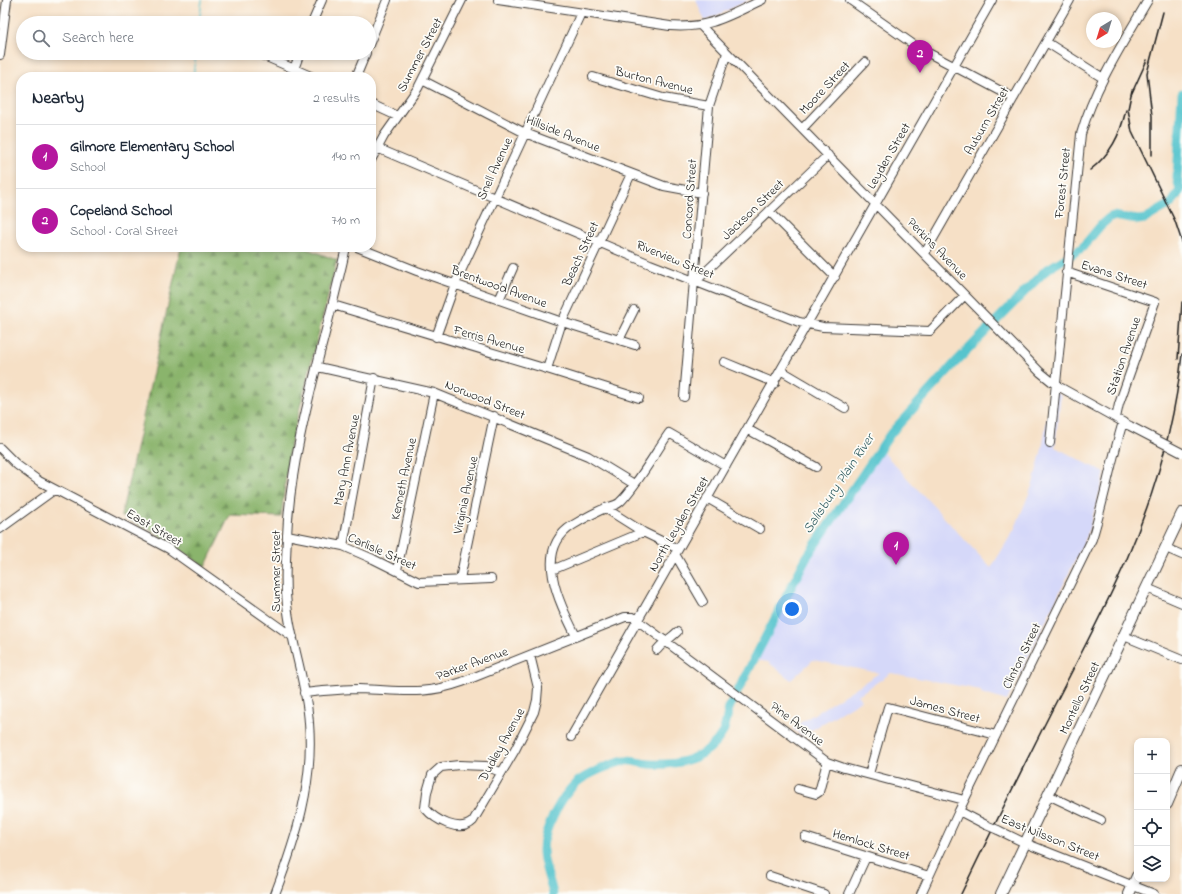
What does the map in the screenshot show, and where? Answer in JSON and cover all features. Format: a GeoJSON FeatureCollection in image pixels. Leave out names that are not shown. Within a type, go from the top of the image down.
{"type":"FeatureCollection","features":[{"type":"Feature","properties":{"kind":"main road","name":"Montello Street"},"geometry":{"type":"LineString","coordinates":[[1001,894],[1182,513]]}},
{"type":"Feature","properties":{"kind":"main road"},"geometry":{"type":"LineString","coordinates":[[1170,797],[1182,769]]}},
{"type":"Feature","properties":{"kind":"street"},"geometry":{"type":"LineString","coordinates":[[0,55],[7,0]]}},
{"type":"Feature","properties":{"kind":"street"},"geometry":{"type":"LineString","coordinates":[[315,16],[322,0]]}},
{"type":"Feature","properties":{"kind":"street"},"geometry":{"type":"LineString","coordinates":[[376,28],[387,0]]}},
{"type":"Feature","properties":{"kind":"street","name":"Summer Street"},"geometry":{"type":"LineString","coordinates":[[377,148],[422,80],[462,0]]}},
{"type":"Feature","properties":{"kind":"street"},"geometry":{"type":"LineString","coordinates":[[498,0],[541,3],[581,13],[670,26],[701,26],[727,17],[762,0]]}},
{"type":"Feature","properties":{"kind":"street"},"geometry":{"type":"LineString","coordinates":[[850,0],[917,47],[1014,98]]}},
{"type":"Feature","properties":{"kind":"street","name":"Leyden Street"},"geometry":{"type":"LineString","coordinates":[[808,325],[992,0]]}},
{"type":"Feature","properties":{"kind":"street","name":"Auburn Street"},"geometry":{"type":"LineString","coordinates":[[925,253],[1070,0]]}},
{"type":"Feature","properties":{"kind":"street","name":"Forest Street"},"geometry":{"type":"LineString","coordinates":[[1050,443],[1068,248],[1081,134],[1088,109],[1103,78],[1148,0]]}},
{"type":"Feature","properties":{"kind":"street","name":"Snell Avenue"},"geometry":{"type":"LineString","coordinates":[[436,337],[455,284],[581,13]]}},
{"type":"Feature","properties":{"kind":"street","name":"Perkins Avenue"},"geometry":{"type":"LineString","coordinates":[[701,26],[1040,372],[1056,385],[1182,453]]}},
{"type":"Feature","properties":{"kind":"street"},"geometry":{"type":"LineString","coordinates":[[1046,42],[1103,78]]}},
{"type":"Feature","properties":{"kind":"street","name":"Concord Street"},"geometry":{"type":"LineString","coordinates":[[684,397],[709,106],[727,53]]}},
{"type":"Feature","properties":{"kind":"street"},"geometry":{"type":"LineString","coordinates":[[274,60],[302,72]]}},
{"type":"Feature","properties":{"kind":"street"},"geometry":{"type":"LineString","coordinates":[[294,68],[297,60]]}},
{"type":"Feature","properties":{"kind":"street"},"geometry":{"type":"LineString","coordinates":[[358,72],[363,60]]}},
{"type":"Feature","properties":{"kind":"street","name":"Moore Street"},"geometry":{"type":"LineString","coordinates":[[802,129],[865,62]]}},
{"type":"Feature","properties":{"kind":"street","name":"Burton Avenue"},"geometry":{"type":"LineString","coordinates":[[593,77],[663,98],[709,106]]}},
{"type":"Feature","properties":{"kind":"street","name":"Hillside Avenue"},"geometry":{"type":"LineString","coordinates":[[422,80],[525,133],[664,186],[702,193]]}},
{"type":"Feature","properties":{"kind":"street"},"geometry":{"type":"LineString","coordinates":[[376,106],[398,116]]}},
{"type":"Feature","properties":{"kind":"street","name":"Riverview Street"},"geometry":{"type":"LineString","coordinates":[[377,148],[695,282],[808,325],[930,331],[964,296]]}},
{"type":"Feature","properties":{"kind":"street","name":"Jackson Street"},"geometry":{"type":"LineString","coordinates":[[695,282],[828,155]]}},
{"type":"Feature","properties":{"kind":"street","name":"Beach Street"},"geometry":{"type":"LineString","coordinates":[[547,369],[562,322],[631,174]]}},
{"type":"Feature","properties":{"kind":"street"},"geometry":{"type":"LineString","coordinates":[[769,211],[835,277]]}},
{"type":"Feature","properties":{"kind":"street","name":"Summer Street"},"geometry":{"type":"LineString","coordinates":[[275,894],[298,830],[307,777],[310,739],[304,693],[287,605],[287,535],[294,470],[345,252]]}},
{"type":"Feature","properties":{"kind":"street","name":"Brentwood Avenue"},"geometry":{"type":"LineString","coordinates":[[369,252],[398,264],[499,300],[634,345]]}},
{"type":"Feature","properties":{"kind":"street"},"geometry":{"type":"LineString","coordinates":[[499,300],[513,268]]}},
{"type":"Feature","properties":{"kind":"street","name":"Evans Street"},"geometry":{"type":"LineString","coordinates":[[1066,272],[1155,302]]}},
{"type":"Feature","properties":{"kind":"street","name":"Station Avenue"},"geometry":{"type":"LineString","coordinates":[[1123,422],[1119,404],[1155,302]]}},
{"type":"Feature","properties":{"kind":"street","name":"Ferris Avenue"},"geometry":{"type":"LineString","coordinates":[[333,305],[639,398]]}},
{"type":"Feature","properties":{"kind":"street"},"geometry":{"type":"LineString","coordinates":[[619,340],[634,310]]}},
{"type":"Feature","properties":{"kind":"street","name":"North Leyden Street"},"geometry":{"type":"LineString","coordinates":[[571,737],[707,498],[775,384],[808,325]]}},
{"type":"Feature","properties":{"kind":"street"},"geometry":{"type":"LineString","coordinates":[[724,362],[775,384]]}},
{"type":"Feature","properties":{"kind":"street","name":"Norwood Street"},"geometry":{"type":"LineString","coordinates":[[318,368],[374,378],[434,393],[494,416],[588,456],[634,484]]}},
{"type":"Feature","properties":{"kind":"street"},"geometry":{"type":"LineString","coordinates":[[782,371],[845,408]]}},
{"type":"Feature","properties":{"kind":"street","name":"Mary Ann Avenue"},"geometry":{"type":"LineString","coordinates":[[343,546],[374,378]]}},
{"type":"Feature","properties":{"kind":"street","name":"Kenneth Avenue"},"geometry":{"type":"LineString","coordinates":[[397,570],[434,393]]}},
{"type":"Feature","properties":{"kind":"street","name":"Virginia Avenue"},"geometry":{"type":"LineString","coordinates":[[460,579],[494,416]]}},
{"type":"Feature","properties":{"kind":"street","name":"Clinton Street"},"geometry":{"type":"LineString","coordinates":[[921,894],[964,800],[1092,539],[1123,422]]}},
{"type":"Feature","properties":{"kind":"street"},"geometry":{"type":"LineString","coordinates":[[748,429],[816,467]]}},
{"type":"Feature","properties":{"kind":"street"},"geometry":{"type":"LineString","coordinates":[[576,636],[562,606],[554,583],[552,551],[560,536],[573,525],[605,508],[619,504],[669,433],[726,466]]}},
{"type":"Feature","properties":{"kind":"street","name":"East Street"},"geometry":{"type":"LineString","coordinates":[[0,448],[27,474],[54,490],[124,524],[169,549],[293,637]]}},
{"type":"Feature","properties":{"kind":"street"},"geometry":{"type":"LineString","coordinates":[[0,529],[54,490]]}},
{"type":"Feature","properties":{"kind":"street"},"geometry":{"type":"LineString","coordinates":[[707,498],[760,529]]}},
{"type":"Feature","properties":{"kind":"street"},"geometry":{"type":"LineString","coordinates":[[605,508],[677,552],[703,602]]}},
{"type":"Feature","properties":{"kind":"street"},"geometry":{"type":"LineString","coordinates":[[552,570],[643,532]]}},
{"type":"Feature","properties":{"kind":"street","name":"Carlisle Street"},"geometry":{"type":"LineString","coordinates":[[287,535],[343,546],[397,570],[419,582],[460,579],[491,579]]}},
{"type":"Feature","properties":{"kind":"street"},"geometry":{"type":"LineString","coordinates":[[1166,548],[1182,555]]}},
{"type":"Feature","properties":{"kind":"street"},"geometry":{"type":"LineString","coordinates":[[1147,588],[1182,602]]}},
{"type":"Feature","properties":{"kind":"street","name":"Parker Avenue"},"geometry":{"type":"LineString","coordinates":[[304,693],[359,689],[434,690],[530,655],[625,617],[633,617],[638,619]]}},
{"type":"Feature","properties":{"kind":"street","name":"Pine Avenue"},"geometry":{"type":"LineString","coordinates":[[638,619],[827,762],[964,800]]}},
{"type":"Feature","properties":{"kind":"street"},"geometry":{"type":"LineString","coordinates":[[657,650],[663,642],[667,641],[677,632]]}},
{"type":"Feature","properties":{"kind":"street"},"geometry":{"type":"LineString","coordinates":[[1124,636],[1182,660]]}},
{"type":"Feature","properties":{"kind":"street","name":"Dudley Avenue"},"geometry":{"type":"LineString","coordinates":[[500,772],[486,766],[441,767],[432,775],[425,801],[427,810],[456,827],[467,826],[474,819],[527,727],[536,706],[538,688],[530,655]]}},
{"type":"Feature","properties":{"kind":"street","name":"James Street"},"geometry":{"type":"LineString","coordinates":[[869,774],[888,707],[996,736]]}},
{"type":"Feature","properties":{"kind":"street"},"geometry":{"type":"LineString","coordinates":[[798,789],[816,794],[819,792],[827,762]]}},
{"type":"Feature","properties":{"kind":"street"},"geometry":{"type":"LineString","coordinates":[[1048,795],[1101,820]]}},
{"type":"Feature","properties":{"kind":"street","name":"East Nilsson Street"},"geometry":{"type":"LineString","coordinates":[[959,811],[1026,844],[1154,894]]}},
{"type":"Feature","properties":{"kind":"street","name":"Hemlock Street"},"geometry":{"type":"LineString","coordinates":[[805,837],[929,876]]}},
{"type":"Feature","properties":{"kind":"street"},"geometry":{"type":"LineString","coordinates":[[849,894],[866,857]]}},
{"type":"Feature","properties":{"kind":"street"},"geometry":{"type":"LineString","coordinates":[[770,876],[824,894]]}},
{"type":"Feature","properties":{"kind":"shaded area"},"geometry":{"type":"Polygon","coordinates":[[[696,0],[749,0],[705,21],[696,0]]]}},
{"type":"Feature","properties":{"kind":"shaded area"},"geometry":{"type":"Polygon","coordinates":[[[1051,390],[1061,395],[1055,447],[1105,473],[1087,536],[1007,701],[981,693],[981,690],[891,673],[858,695],[861,700],[802,736],[792,728],[879,673],[813,660],[791,680],[768,662],[755,660],[798,576],[882,451],[991,568],[1015,528],[1033,484],[1042,449],[1047,418],[1049,418],[1051,390]]]}},
{"type":"Feature","properties":{"kind":"green space"},"geometry":{"type":"Polygon","coordinates":[[[180,252],[315,252],[337,260],[289,451],[281,517],[230,515],[205,567],[155,532],[121,516],[180,252]]]}},
{"type":"Feature","properties":{"kind":"waterway"},"geometry":{"type":"LineString","coordinates":[[200,16],[202,0]]}},
{"type":"Feature","properties":{"kind":"waterway"},"geometry":{"type":"LineString","coordinates":[[194,72],[195,60]]}},
{"type":"Feature","properties":{"kind":"waterway","name":"Salisbury Plain River"},"geometry":{"type":"LineString","coordinates":[[553,894],[544,861],[544,842],[549,824],[559,805],[570,789],[586,776],[620,762],[628,761],[646,764],[670,764],[691,759],[709,749],[723,732],[729,708],[806,558],[891,433],[955,363],[1046,270],[1082,248],[1101,225],[1109,218],[1113,216],[1138,220],[1145,219],[1172,203],[1180,190],[1177,178],[1182,94]]}},
{"type":"Feature","properties":{"kind":"railway"},"geometry":{"type":"LineString","coordinates":[[1152,155],[1152,116],[1147,73],[1163,12]]}},
{"type":"Feature","properties":{"kind":"railway"},"geometry":{"type":"LineString","coordinates":[[1131,95],[1147,60]]}},
{"type":"Feature","properties":{"kind":"railway"},"geometry":{"type":"LineString","coordinates":[[1132,90],[1128,109],[1132,132],[1175,221],[1182,242]]}},
{"type":"Feature","properties":{"kind":"railway"},"geometry":{"type":"LineString","coordinates":[[1090,170],[1104,157],[1114,143],[1121,128],[1126,110]]}},
{"type":"Feature","properties":{"kind":"railway"},"geometry":{"type":"LineString","coordinates":[[1178,359],[1182,302]]}},
{"type":"Feature","properties":{"kind":"railway"},"geometry":{"type":"LineString","coordinates":[[961,894],[1100,617],[1126,561],[1146,511],[1162,459],[1174,407],[1182,354]]}},
{"type":"Feature","properties":{"kind":"place","name":"Copeland School"},"geometry":{"type":"Point","coordinates":[920,73]}},
{"type":"Feature","properties":{"kind":"place","name":"Gilmore Elementary School"},"geometry":{"type":"Point","coordinates":[896,565]}}]}
